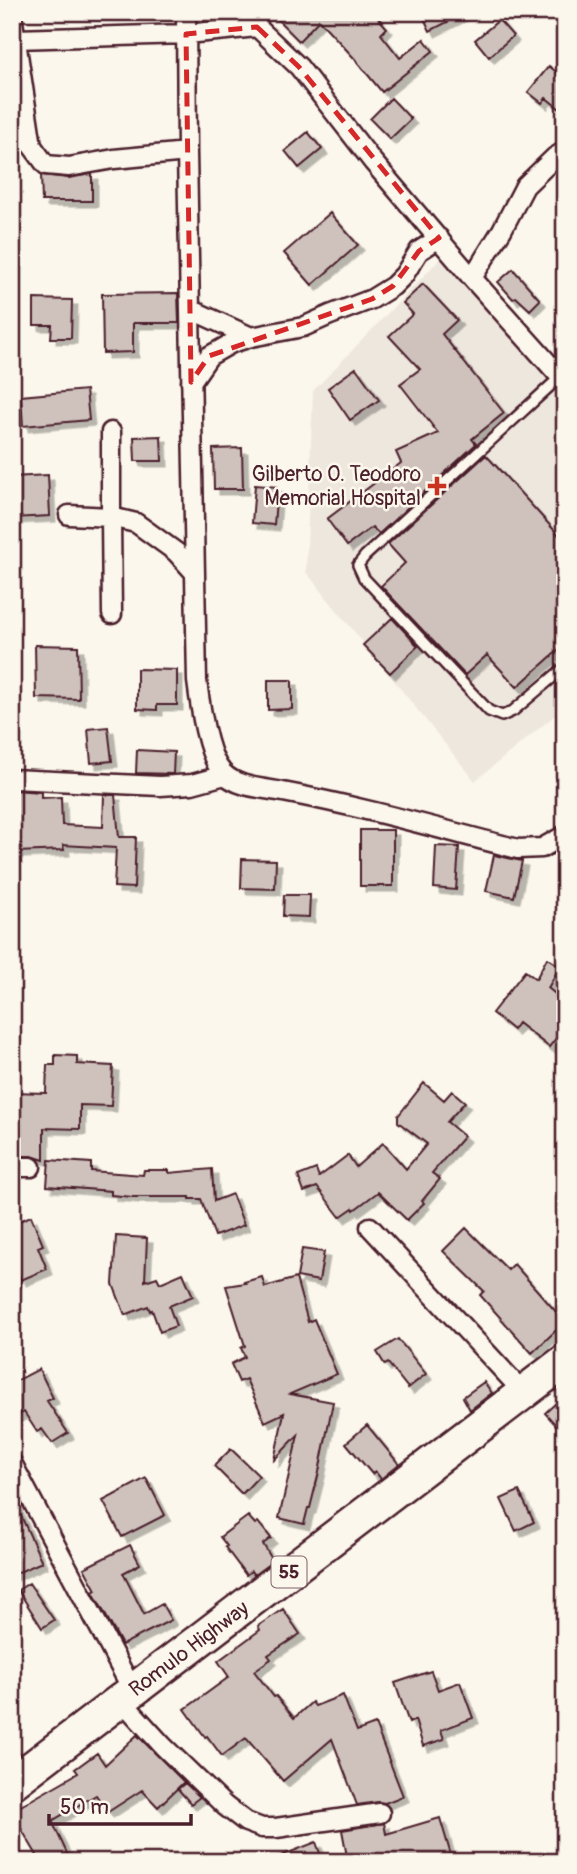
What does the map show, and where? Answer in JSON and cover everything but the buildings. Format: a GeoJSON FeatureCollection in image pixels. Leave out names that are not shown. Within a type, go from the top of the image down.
{"type":"FeatureCollection","features":[{"type":"Feature","properties":{"kind":"highway","name":"Romulo Highway"},"geometry":{"type":"LineString","coordinates":[[12,1783],[523,1393],[560,1373]]}},
{"type":"Feature","properties":{"kind":"street"},"geometry":{"type":"LineString","coordinates":[[186,12],[197,681],[214,762],[225,775],[244,785],[344,803],[518,849],[542,848],[565,835]]}},
{"type":"Feature","properties":{"kind":"street"},"geometry":{"type":"LineString","coordinates":[[12,15],[32,146],[46,165],[69,167],[114,159],[187,152]]}},
{"type":"Feature","properties":{"kind":"street"},"geometry":{"type":"LineString","coordinates":[[15,39],[186,34],[258,20],[299,67],[373,162],[563,379]]}},
{"type":"Feature","properties":{"kind":"street"},"geometry":{"type":"LineString","coordinates":[[472,278],[525,186],[565,151]]}},
{"type":"Feature","properties":{"kind":"street"},"geometry":{"type":"LineString","coordinates":[[191,382],[209,356],[232,344],[251,337],[303,327],[372,299],[393,286],[404,275],[419,251],[439,239]]}},
{"type":"Feature","properties":{"kind":"street"},"geometry":{"type":"LineString","coordinates":[[190,309],[251,337]]}},
{"type":"Feature","properties":{"kind":"street"},"geometry":{"type":"LineString","coordinates":[[111,432],[112,614]]}},
{"type":"Feature","properties":{"kind":"street"},"geometry":{"type":"LineString","coordinates":[[69,515],[111,517],[136,523],[176,552],[195,573]]}},
{"type":"Feature","properties":{"kind":"street"},"geometry":{"type":"LineString","coordinates":[[12,779],[160,786],[192,784],[225,775]]}},
{"type":"Feature","properties":{"kind":"street"},"geometry":{"type":"LineString","coordinates":[[12,1167],[31,1167]]}},
{"type":"Feature","properties":{"kind":"street"},"geometry":{"type":"LineString","coordinates":[[370,1227],[523,1393]]}},
{"type":"Feature","properties":{"kind":"street"},"geometry":{"type":"LineString","coordinates":[[12,1463],[127,1696],[163,1746],[207,1789],[246,1822],[262,1828],[380,1813]]}},
{"type":"Feature","properties":{"kind":"lane"},"geometry":{"type":"LineString","coordinates":[[563,379],[358,565],[364,578],[489,711],[502,716],[513,711],[565,667]]}},
{"type":"Feature","properties":{"kind":"highlighted area"},"geometry":{"type":"Polygon","coordinates":[[[257,27],[299,67],[439,238],[419,251],[393,286],[372,299],[209,356],[191,382],[186,34],[257,27]]]}},
{"type":"Feature","properties":{"kind":"shaded area","name":"Gilberto O. Teodoro Memorial Hospital"},"geometry":{"type":"Polygon","coordinates":[[[440,259],[565,399],[565,707],[475,781],[306,572],[313,391],[440,259]]]}},
{"type":"Feature","properties":{"kind":"place","name":"Gilberto O. Teodoro Memorial Hospital"},"geometry":{"type":"Point","coordinates":[437,486]}}]}
